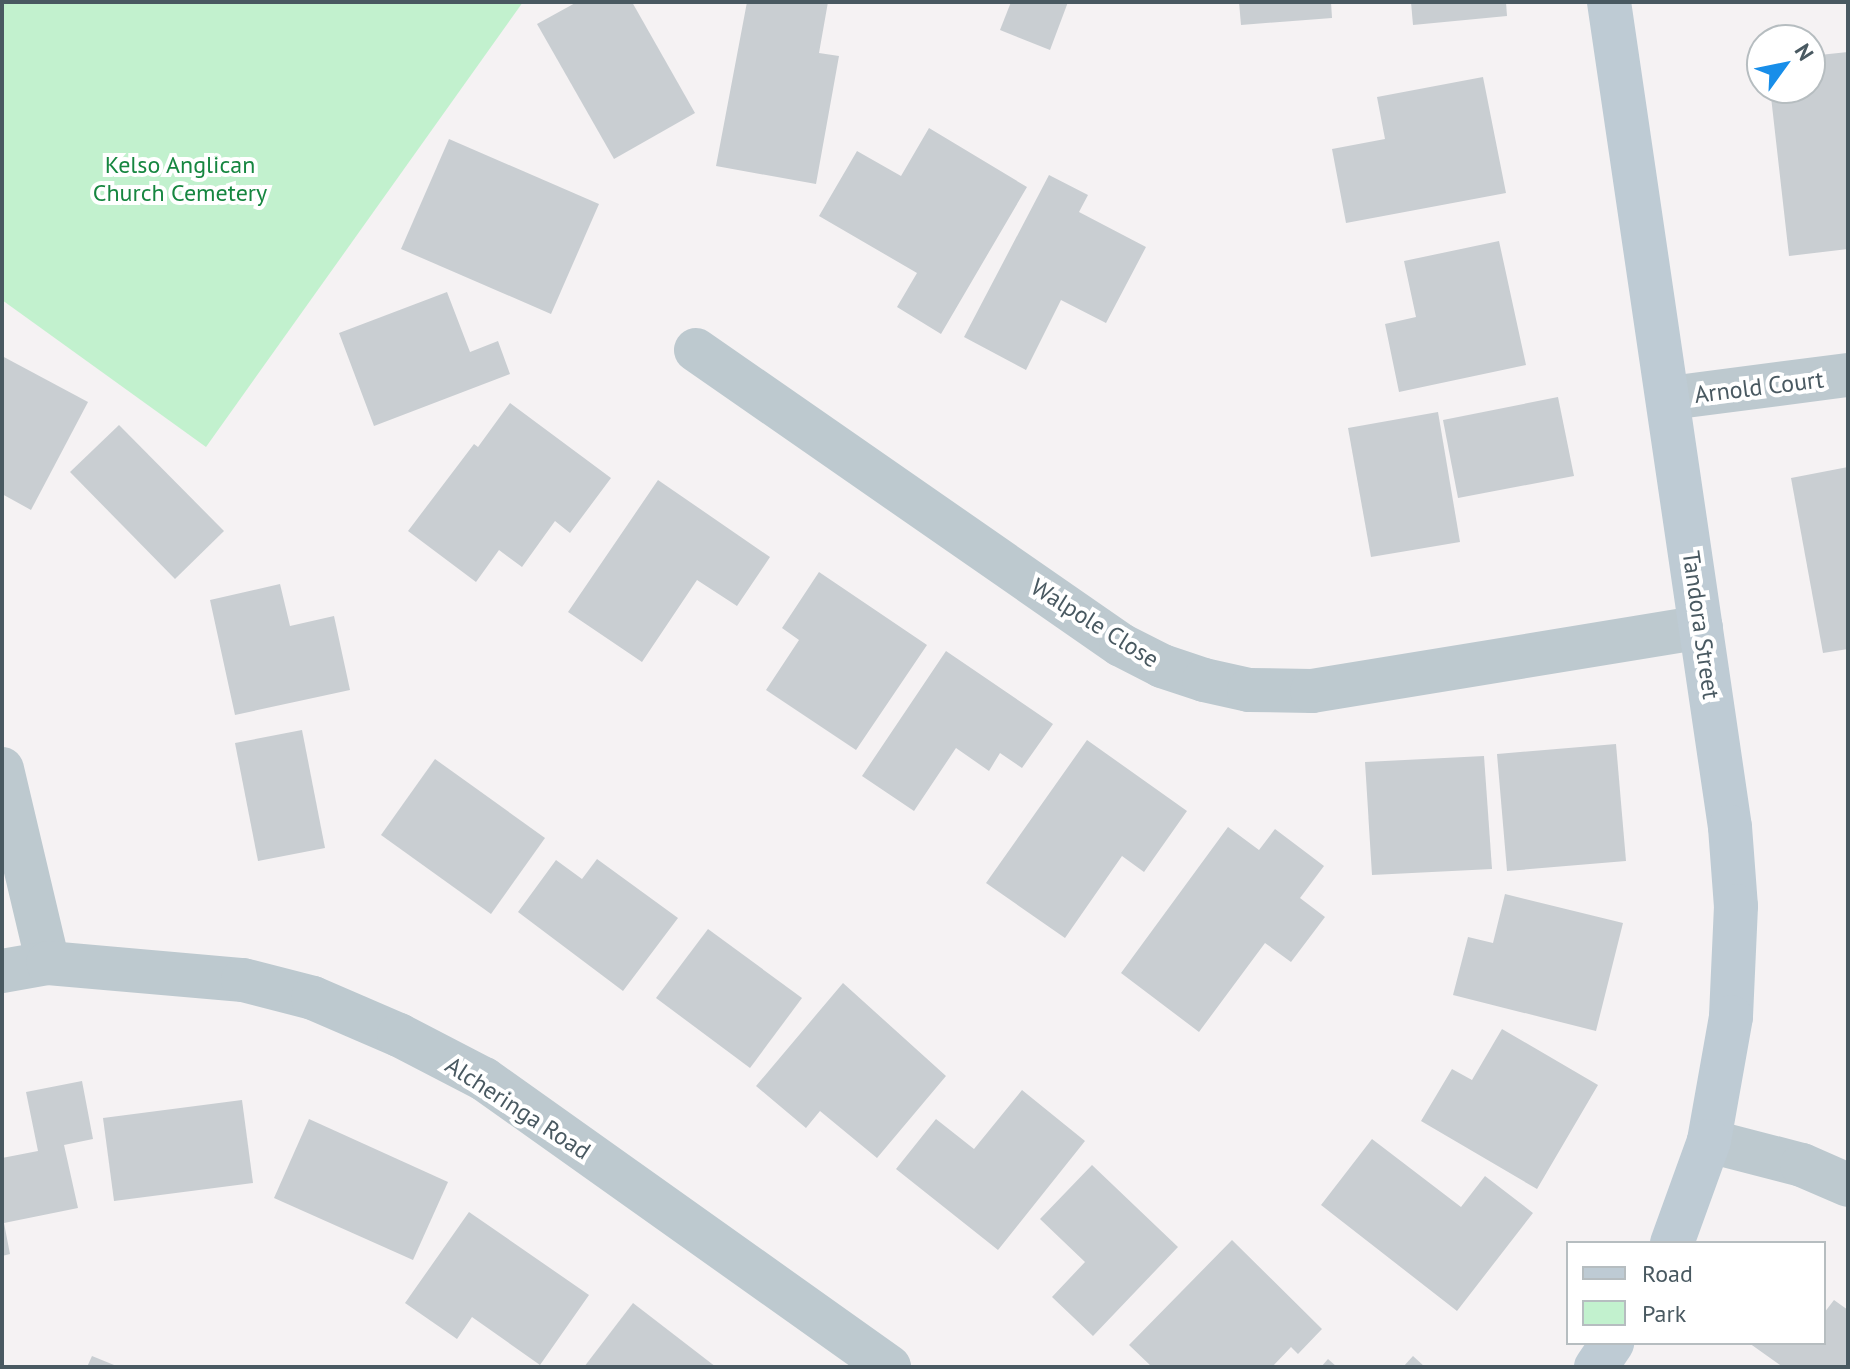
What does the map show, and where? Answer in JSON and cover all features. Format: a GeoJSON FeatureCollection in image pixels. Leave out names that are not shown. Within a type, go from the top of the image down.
{"type":"FeatureCollection","features":[{"type":"Feature","properties":{"kind":"street","name":"Tandora Street"},"geometry":{"type":"LineString","coordinates":[[1609,2],[1670,398],[1730,827],[1736,906],[1731,1017],[1709,1141],[1673,1241]]}},
{"type":"Feature","properties":{"kind":"street","name":"Walpole Close"},"geometry":{"type":"LineString","coordinates":[[696,350],[1121,645],[1162,666],[1204,680],[1249,690],[1312,691],[1701,627]]}},
{"type":"Feature","properties":{"kind":"street","name":"Arnold Court"},"geometry":{"type":"LineString","coordinates":[[1670,398],[1848,375]]}},
{"type":"Feature","properties":{"kind":"street"},"geometry":{"type":"LineString","coordinates":[[2,769],[48,963]]}},
{"type":"Feature","properties":{"kind":"street","name":"Alcheringa Road"},"geometry":{"type":"LineString","coordinates":[[2,971],[48,963],[243,980],[313,998],[399,1035],[484,1079],[889,1367]]}},
{"type":"Feature","properties":{"kind":"street"},"geometry":{"type":"LineString","coordinates":[[1709,1141],[1802,1165],[1848,1185]]}},
{"type":"Feature","properties":{"kind":"street"},"geometry":{"type":"LineString","coordinates":[[1596,1367],[1611,1345]]}},
{"type":"Feature","properties":{"kind":"green space","name":"Kelso Anglican Church Cemetery"},"geometry":{"type":"Polygon","coordinates":[[[2,2],[523,2],[206,447],[2,300],[2,2]]]}},
{"type":"Feature","properties":{"kind":"building"},"geometry":{"type":"Polygon","coordinates":[[[577,2],[632,2],[695,113],[614,159],[537,24],[577,2]]]}},
{"type":"Feature","properties":{"kind":"building"},"geometry":{"type":"Polygon","coordinates":[[[747,2],[828,2],[819,53],[839,56],[816,184],[716,166],[747,2]]]}},
{"type":"Feature","properties":{"kind":"building"},"geometry":{"type":"Polygon","coordinates":[[[1011,2],[1068,2],[1050,50],[1000,30],[1011,2]]]}},
{"type":"Feature","properties":{"kind":"building"},"geometry":{"type":"Polygon","coordinates":[[[1239,2],[1331,2],[1332,18],[1241,25],[1239,2]]]}},
{"type":"Feature","properties":{"kind":"building"},"geometry":{"type":"Polygon","coordinates":[[[1411,2],[1506,2],[1507,16],[1413,25],[1411,2]]]}},
{"type":"Feature","properties":{"kind":"building"},"geometry":{"type":"Polygon","coordinates":[[[1848,52],[1848,249],[1789,256],[1772,104],[1826,104],[1826,54],[1848,52]]]}},
{"type":"Feature","properties":{"kind":"building"},"geometry":{"type":"Polygon","coordinates":[[[1483,77],[1506,193],[1346,223],[1332,149],[1385,139],[1377,97],[1483,77]]]}},
{"type":"Feature","properties":{"kind":"building"},"geometry":{"type":"Polygon","coordinates":[[[929,128],[1027,187],[941,334],[897,307],[917,273],[819,216],[857,151],[901,176],[929,128]]]}},
{"type":"Feature","properties":{"kind":"building"},"geometry":{"type":"Polygon","coordinates":[[[449,139],[599,204],[551,314],[401,249],[449,139]]]}},
{"type":"Feature","properties":{"kind":"building"},"geometry":{"type":"Polygon","coordinates":[[[1049,175],[1088,195],[1079,212],[1146,247],[1106,323],[1061,300],[1026,370],[964,337],[1049,175]]]}},
{"type":"Feature","properties":{"kind":"building"},"geometry":{"type":"Polygon","coordinates":[[[1499,241],[1526,365],[1399,392],[1385,324],[1416,317],[1404,261],[1499,241]]]}},
{"type":"Feature","properties":{"kind":"building"},"geometry":{"type":"Polygon","coordinates":[[[447,292],[470,352],[498,341],[510,374],[374,426],[339,333],[447,292]]]}},
{"type":"Feature","properties":{"kind":"building"},"geometry":{"type":"Polygon","coordinates":[[[2,356],[88,402],[31,510],[2,494],[2,356]]]}},
{"type":"Feature","properties":{"kind":"building"},"geometry":{"type":"Polygon","coordinates":[[[1558,397],[1574,476],[1458,498],[1443,420],[1558,397]]]}},
{"type":"Feature","properties":{"kind":"building"},"geometry":{"type":"Polygon","coordinates":[[[510,403],[611,478],[570,533],[555,521],[522,567],[499,550],[476,582],[408,531],[474,444],[478,447],[510,403]]]}},
{"type":"Feature","properties":{"kind":"building"},"geometry":{"type":"Polygon","coordinates":[[[1438,412],[1460,542],[1371,557],[1348,428],[1438,412]]]}},
{"type":"Feature","properties":{"kind":"building"},"geometry":{"type":"Polygon","coordinates":[[[119,425],[224,531],[175,579],[70,472],[119,425]]]}},
{"type":"Feature","properties":{"kind":"building"},"geometry":{"type":"Polygon","coordinates":[[[1848,467],[1848,649],[1823,653],[1791,478],[1848,467]]]}},
{"type":"Feature","properties":{"kind":"building"},"geometry":{"type":"Polygon","coordinates":[[[658,480],[770,557],[737,606],[697,580],[642,662],[568,612],[658,480]]]}},
{"type":"Feature","properties":{"kind":"building"},"geometry":{"type":"Polygon","coordinates":[[[819,572],[927,645],[856,750],[766,690],[799,640],[782,628],[819,572]]]}},
{"type":"Feature","properties":{"kind":"building"},"geometry":{"type":"Polygon","coordinates":[[[280,584],[290,626],[334,616],[350,690],[235,715],[210,600],[280,584]]]}},
{"type":"Feature","properties":{"kind":"building"},"geometry":{"type":"Polygon","coordinates":[[[946,651],[1053,724],[1022,768],[1000,753],[989,771],[956,748],[914,811],[862,776],[946,651]]]}},
{"type":"Feature","properties":{"kind":"building"},"geometry":{"type":"Polygon","coordinates":[[[302,730],[325,848],[258,861],[235,743],[302,730]]]}},
{"type":"Feature","properties":{"kind":"building"},"geometry":{"type":"Polygon","coordinates":[[[1087,740],[1187,811],[1144,872],[1122,856],[1065,938],[986,883],[1087,740]]]}},
{"type":"Feature","properties":{"kind":"building"},"geometry":{"type":"Polygon","coordinates":[[[1616,744],[1626,861],[1507,871],[1497,754],[1616,744]]]}},
{"type":"Feature","properties":{"kind":"building"},"geometry":{"type":"Polygon","coordinates":[[[1484,756],[1492,869],[1372,875],[1365,762],[1484,756]]]}},
{"type":"Feature","properties":{"kind":"building"},"geometry":{"type":"Polygon","coordinates":[[[435,759],[545,838],[491,914],[381,835],[435,759]]]}},
{"type":"Feature","properties":{"kind":"building"},"geometry":{"type":"Polygon","coordinates":[[[1228,827],[1259,850],[1275,829],[1324,866],[1300,898],[1325,917],[1291,962],[1265,943],[1199,1032],[1121,973],[1228,827]]]}},
{"type":"Feature","properties":{"kind":"building"},"geometry":{"type":"Polygon","coordinates":[[[597,859],[678,918],[623,991],[518,912],[556,860],[582,879],[597,859]]]}},
{"type":"Feature","properties":{"kind":"building"},"geometry":{"type":"Polygon","coordinates":[[[1505,894],[1623,923],[1596,1031],[1453,995],[1468,937],[1493,943],[1505,894]]]}},
{"type":"Feature","properties":{"kind":"building"},"geometry":{"type":"Polygon","coordinates":[[[708,929],[802,998],[750,1068],[656,998],[708,929]]]}},
{"type":"Feature","properties":{"kind":"building"},"geometry":{"type":"Polygon","coordinates":[[[843,983],[946,1076],[877,1158],[820,1111],[806,1128],[756,1086],[843,983]]]}},
{"type":"Feature","properties":{"kind":"building"},"geometry":{"type":"Polygon","coordinates":[[[1502,1029],[1598,1085],[1537,1189],[1421,1121],[1452,1069],[1472,1080],[1502,1029]]]}},
{"type":"Feature","properties":{"kind":"building"},"geometry":{"type":"Polygon","coordinates":[[[82,1081],[93,1139],[64,1145],[78,1208],[4,1223],[10,1254],[2,1256],[2,1158],[38,1151],[26,1092],[82,1081]]]}},
{"type":"Feature","properties":{"kind":"building"},"geometry":{"type":"Polygon","coordinates":[[[1022,1090],[1085,1141],[998,1250],[896,1169],[936,1119],[974,1149],[1022,1090]]]}},
{"type":"Feature","properties":{"kind":"building"},"geometry":{"type":"Polygon","coordinates":[[[242,1100],[253,1183],[114,1201],[103,1118],[242,1100]]]}},
{"type":"Feature","properties":{"kind":"building"},"geometry":{"type":"Polygon","coordinates":[[[309,1119],[448,1182],[413,1260],[274,1198],[309,1119]]]}},
{"type":"Feature","properties":{"kind":"building"},"geometry":{"type":"Polygon","coordinates":[[[1372,1139],[1461,1207],[1485,1176],[1533,1213],[1457,1311],[1321,1205],[1372,1139]]]}},
{"type":"Feature","properties":{"kind":"building"},"geometry":{"type":"Polygon","coordinates":[[[1092,1165],[1178,1247],[1093,1336],[1052,1297],[1085,1262],[1040,1219],[1092,1165]]]}},
{"type":"Feature","properties":{"kind":"building"},"geometry":{"type":"Polygon","coordinates":[[[469,1212],[589,1295],[540,1365],[472,1317],[457,1339],[405,1303],[469,1212]]]}},
{"type":"Feature","properties":{"kind":"building"},"geometry":{"type":"Polygon","coordinates":[[[1232,1240],[1322,1329],[1298,1354],[1291,1347],[1272,1367],[1152,1367],[1129,1345],[1232,1240]]]}},
{"type":"Feature","properties":{"kind":"building"},"geometry":{"type":"Polygon","coordinates":[[[1834,1300],[1848,1310],[1848,1367],[1783,1367],[1752,1345],[1826,1345],[1826,1310],[1834,1300]]]}},
{"type":"Feature","properties":{"kind":"building"},"geometry":{"type":"Polygon","coordinates":[[[633,1303],[716,1367],[584,1367],[633,1303]]]}},
{"type":"Feature","properties":{"kind":"building"},"geometry":{"type":"Polygon","coordinates":[[[92,1356],[119,1367],[87,1367],[92,1356]]]}},
{"type":"Feature","properties":{"kind":"building"},"geometry":{"type":"Polygon","coordinates":[[[1413,1356],[1425,1367],[1403,1367],[1413,1356]]]}},
{"type":"Feature","properties":{"kind":"building"},"geometry":{"type":"Polygon","coordinates":[[[1328,1359],[1337,1367],[1321,1367],[1328,1359]]]}}]}
